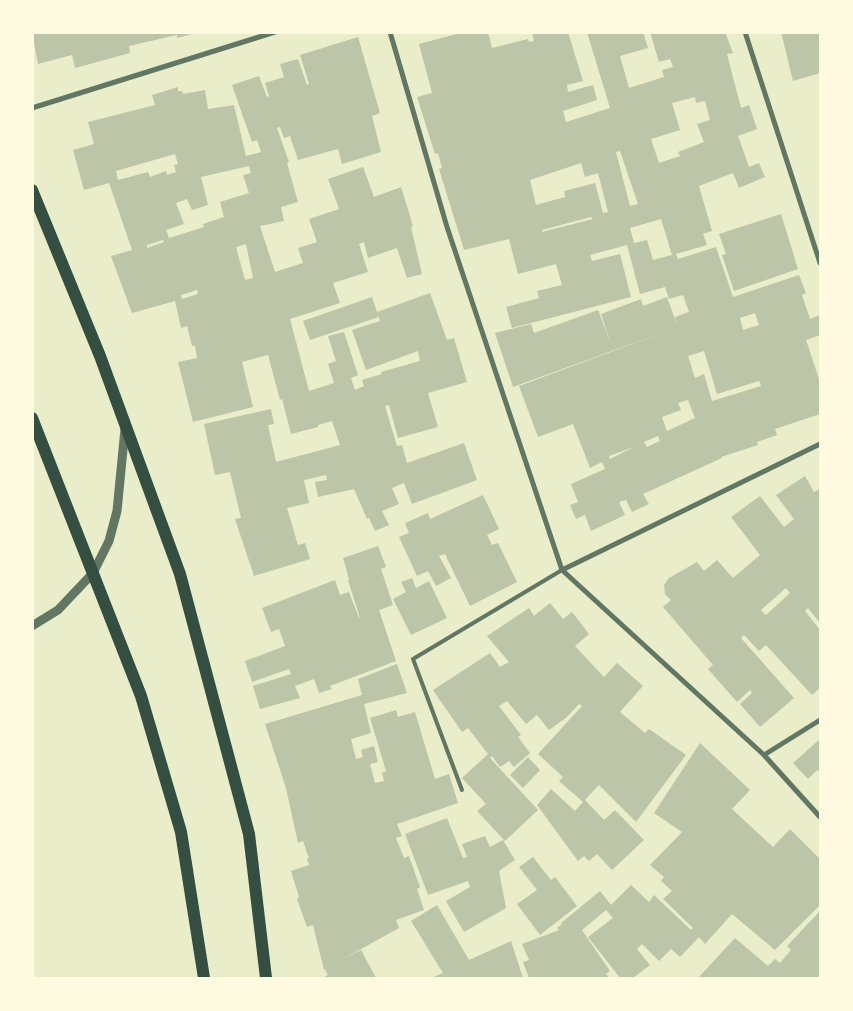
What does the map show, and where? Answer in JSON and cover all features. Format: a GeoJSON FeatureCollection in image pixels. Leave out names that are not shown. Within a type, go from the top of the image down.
{"type":"FeatureCollection","features":[{"type":"Feature","properties":{"kind":"main road"},"geometry":{"type":"LineString","coordinates":[[32,190],[126,424],[180,574],[249,834],[266,978]]}},
{"type":"Feature","properties":{"kind":"main road"},"geometry":{"type":"LineString","coordinates":[[32,418],[141,696],[181,832],[204,978]]}},
{"type":"Feature","properties":{"kind":"street"},"geometry":{"type":"LineString","coordinates":[[32,108],[275,32]]}},
{"type":"Feature","properties":{"kind":"street"},"geometry":{"type":"LineString","coordinates":[[390,32],[447,227],[562,570],[764,755],[820,817]]}},
{"type":"Feature","properties":{"kind":"street"},"geometry":{"type":"LineString","coordinates":[[745,32],[820,263]]}},
{"type":"Feature","properties":{"kind":"street"},"geometry":{"type":"LineString","coordinates":[[32,626],[58,610],[93,573],[109,541],[117,511],[126,424]]}},
{"type":"Feature","properties":{"kind":"street"},"geometry":{"type":"LineString","coordinates":[[562,570],[820,444]]}},
{"type":"Feature","properties":{"kind":"street"},"geometry":{"type":"LineString","coordinates":[[764,755],[820,720]]}},
{"type":"Feature","properties":{"kind":"lane"},"geometry":{"type":"LineString","coordinates":[[462,790],[414,659],[562,570]]}},
{"type":"Feature","properties":{"kind":"building"},"geometry":{"type":"Polygon","coordinates":[[[32,32],[196,33],[177,38],[177,35],[129,46],[130,53],[75,68],[72,55],[38,64],[32,32]]]}},
{"type":"Feature","properties":{"kind":"building"},"geometry":{"type":"Polygon","coordinates":[[[464,32],[488,32],[492,48],[528,39],[529,42],[534,41],[532,32],[568,32],[583,81],[567,85],[568,92],[593,85],[597,100],[563,111],[566,122],[610,108],[587,32],[643,32],[648,48],[620,56],[629,88],[664,77],[662,70],[673,67],[670,59],[659,62],[650,32],[725,32],[733,53],[727,54],[741,108],[749,105],[757,129],[738,136],[749,167],[759,163],[765,177],[739,188],[733,173],[699,186],[712,231],[703,234],[707,245],[676,254],[678,259],[716,247],[733,297],[799,275],[806,293],[802,295],[810,319],[820,315],[820,335],[806,340],[820,382],[820,414],[775,429],[777,435],[757,442],[758,445],[721,457],[643,494],[649,504],[632,512],[626,500],[619,502],[625,515],[591,531],[585,515],[576,519],[570,505],[578,502],[571,484],[605,469],[602,462],[590,468],[573,424],[538,437],[519,386],[678,327],[513,387],[495,333],[531,324],[534,333],[598,310],[611,344],[601,314],[641,299],[643,306],[667,297],[677,325],[675,317],[689,312],[683,295],[669,299],[665,287],[640,294],[627,245],[590,255],[592,261],[620,254],[631,297],[512,328],[506,307],[539,298],[537,291],[562,285],[556,264],[518,274],[509,239],[464,250],[439,169],[442,168],[438,153],[435,154],[417,97],[432,93],[419,44],[464,32]],[[695,97],[672,103],[680,130],[651,139],[659,163],[680,156],[678,152],[704,142],[697,124],[710,120],[705,101],[696,103],[695,97]],[[620,151],[616,152],[630,206],[638,204],[620,151]],[[581,163],[530,180],[536,205],[565,197],[564,191],[595,183],[603,213],[608,212],[598,173],[585,177],[581,163]],[[591,217],[542,230],[542,232],[593,219],[591,217]],[[661,219],[630,228],[634,243],[647,240],[653,260],[672,255],[661,219]],[[755,313],[740,318],[743,330],[759,325],[755,313]],[[704,351],[688,356],[695,378],[704,374],[712,401],[761,386],[759,381],[717,394],[704,351]],[[688,400],[678,403],[681,410],[662,417],[667,431],[695,418],[688,400]],[[658,436],[644,442],[647,447],[660,441],[658,436]],[[634,447],[609,456],[610,459],[634,447]]]}},
{"type":"Feature","properties":{"kind":"building"},"geometry":{"type":"Polygon","coordinates":[[[781,32],[820,32],[820,73],[793,81],[781,32]]]}},
{"type":"Feature","properties":{"kind":"building"},"geometry":{"type":"Polygon","coordinates":[[[358,37],[380,113],[372,116],[381,152],[342,164],[338,149],[298,160],[290,136],[284,138],[280,127],[277,128],[289,162],[287,163],[298,202],[281,207],[284,221],[260,226],[275,272],[303,263],[298,248],[317,242],[309,219],[339,209],[328,179],[363,167],[374,197],[401,187],[413,226],[411,227],[422,274],[407,278],[397,248],[368,258],[364,242],[359,244],[368,272],[333,283],[340,303],[290,319],[309,391],[334,383],[328,364],[336,361],[328,336],[344,332],[358,375],[351,378],[355,390],[364,386],[362,380],[382,374],[381,372],[420,361],[418,351],[366,370],[352,330],[380,321],[379,317],[310,340],[303,321],[372,297],[377,312],[430,293],[447,340],[454,338],[467,382],[428,393],[438,427],[398,438],[389,405],[385,406],[397,446],[402,445],[407,463],[464,443],[477,480],[412,504],[404,483],[392,488],[399,504],[382,511],[389,525],[375,531],[369,518],[367,519],[354,489],[318,497],[315,482],[327,480],[326,475],[304,480],[309,503],[287,508],[298,545],[305,543],[310,559],[254,576],[235,519],[241,518],[230,472],[215,475],[204,424],[271,409],[274,424],[268,425],[276,462],[340,445],[332,421],[291,434],[268,355],[242,362],[253,407],[193,422],[178,362],[197,358],[195,346],[192,346],[187,326],[181,328],[175,301],[132,313],[111,256],[132,250],[109,183],[84,190],[73,150],[94,144],[88,122],[155,105],[152,95],[178,87],[178,91],[182,91],[183,94],[205,90],[208,109],[234,105],[246,156],[261,152],[257,140],[252,142],[232,85],[259,76],[267,97],[269,96],[265,83],[284,77],[280,64],[298,59],[307,85],[309,84],[300,55],[358,37]],[[175,154],[116,171],[118,180],[148,172],[150,177],[166,171],[167,175],[176,172],[174,165],[178,164],[175,154]],[[249,166],[201,177],[208,205],[192,210],[187,199],[176,203],[184,224],[166,230],[169,238],[147,245],[147,248],[164,242],[163,240],[204,227],[203,224],[224,217],[220,202],[249,193],[243,175],[251,173],[249,166]],[[246,244],[236,247],[245,280],[253,278],[246,244]],[[197,290],[181,295],[182,299],[198,294],[197,290]]]}},
{"type":"Feature","properties":{"kind":"building"},"geometry":{"type":"Polygon","coordinates":[[[781,214],[798,269],[734,291],[722,255],[726,254],[719,234],[781,214]]]}},
{"type":"Feature","properties":{"kind":"building"},"geometry":{"type":"Polygon","coordinates":[[[805,476],[814,492],[820,489],[820,623],[808,608],[805,611],[820,630],[820,688],[812,695],[766,645],[759,651],[744,635],[741,638],[794,698],[760,727],[740,704],[752,693],[750,690],[737,702],[708,669],[713,665],[663,607],[671,600],[665,594],[664,585],[669,578],[697,562],[704,571],[717,560],[733,578],[760,555],[731,517],[760,496],[784,527],[794,519],[776,495],[805,476]],[[786,588],[761,610],[766,615],[790,593],[786,588]]]}},
{"type":"Feature","properties":{"kind":"building"},"geometry":{"type":"Polygon","coordinates":[[[483,495],[499,529],[487,535],[492,545],[498,543],[517,582],[470,606],[445,554],[439,556],[451,578],[436,586],[428,571],[417,576],[399,537],[409,533],[405,523],[428,513],[430,519],[483,495]]]}},
{"type":"Feature","properties":{"kind":"building"},"geometry":{"type":"Polygon","coordinates":[[[378,546],[386,567],[381,569],[393,605],[379,610],[396,661],[330,686],[332,689],[319,693],[314,679],[295,686],[300,698],[260,709],[253,686],[291,674],[289,669],[252,682],[245,661],[285,646],[279,629],[271,632],[262,608],[335,580],[340,595],[349,592],[360,618],[343,558],[378,546]]]}},
{"type":"Feature","properties":{"kind":"building"},"geometry":{"type":"Polygon","coordinates":[[[412,578],[416,588],[429,581],[447,618],[411,635],[393,599],[406,592],[401,582],[412,578]]]}},
{"type":"Feature","properties":{"kind":"building"},"geometry":{"type":"Polygon","coordinates":[[[550,603],[563,619],[572,612],[589,634],[575,646],[604,677],[617,663],[643,686],[620,712],[645,733],[649,729],[686,755],[636,822],[599,785],[585,800],[604,820],[615,810],[644,840],[612,870],[597,854],[589,861],[584,856],[578,861],[537,805],[551,789],[575,811],[583,802],[559,781],[563,777],[538,754],[582,706],[579,704],[567,717],[549,730],[537,715],[526,724],[507,701],[499,706],[521,735],[518,737],[530,753],[514,767],[509,761],[500,767],[492,756],[490,758],[538,810],[505,841],[477,811],[486,804],[462,778],[488,754],[468,728],[462,732],[433,690],[490,653],[500,667],[509,662],[487,636],[529,608],[534,616],[550,603]]]}},
{"type":"Feature","properties":{"kind":"building"},"geometry":{"type":"Polygon","coordinates":[[[397,664],[407,693],[364,704],[371,733],[351,739],[356,759],[363,757],[361,750],[374,746],[378,762],[370,764],[375,783],[384,781],[382,773],[386,771],[370,718],[396,710],[398,717],[415,712],[435,779],[449,774],[458,803],[397,824],[402,836],[396,838],[404,858],[409,856],[420,887],[417,889],[424,910],[396,920],[399,928],[343,959],[361,950],[376,978],[322,978],[328,975],[324,970],[313,925],[307,927],[297,899],[299,897],[291,871],[309,865],[307,859],[309,858],[303,841],[298,843],[286,788],[265,724],[362,695],[358,679],[397,664]]]}},
{"type":"Feature","properties":{"kind":"building"},"geometry":{"type":"Polygon","coordinates":[[[820,739],[820,773],[817,770],[808,779],[793,763],[820,739]]]}},
{"type":"Feature","properties":{"kind":"building"},"geometry":{"type":"Polygon","coordinates":[[[700,743],[750,790],[732,809],[773,847],[790,829],[820,859],[820,905],[775,950],[732,914],[705,944],[699,937],[680,957],[671,949],[659,961],[642,944],[637,949],[650,965],[633,978],[620,978],[588,937],[613,918],[606,910],[582,930],[610,971],[606,974],[609,978],[529,978],[523,962],[529,960],[522,944],[559,930],[557,928],[561,923],[600,891],[611,905],[631,885],[649,902],[654,895],[691,930],[693,928],[663,899],[672,891],[661,881],[664,877],[650,865],[682,832],[654,813],[700,743]]]}},
{"type":"Feature","properties":{"kind":"building"},"geometry":{"type":"Polygon","coordinates":[[[528,757],[540,770],[523,788],[510,775],[528,757]]]}},
{"type":"Feature","properties":{"kind":"building"},"geometry":{"type":"Polygon","coordinates":[[[447,818],[463,858],[467,857],[462,844],[485,836],[490,847],[503,840],[515,860],[499,871],[506,908],[464,932],[446,901],[470,887],[468,881],[428,895],[405,834],[447,818]]]}},
{"type":"Feature","properties":{"kind":"building"},"geometry":{"type":"Polygon","coordinates":[[[533,857],[551,880],[555,877],[577,906],[540,935],[517,904],[537,890],[519,867],[533,857]]]}},
{"type":"Feature","properties":{"kind":"building"},"geometry":{"type":"Polygon","coordinates":[[[437,905],[469,960],[511,941],[523,978],[431,978],[443,973],[411,921],[437,905]]]}},
{"type":"Feature","properties":{"kind":"building"},"geometry":{"type":"Polygon","coordinates":[[[820,911],[820,978],[698,978],[735,938],[768,966],[775,959],[780,963],[791,950],[787,946],[820,911]]]}}]}
